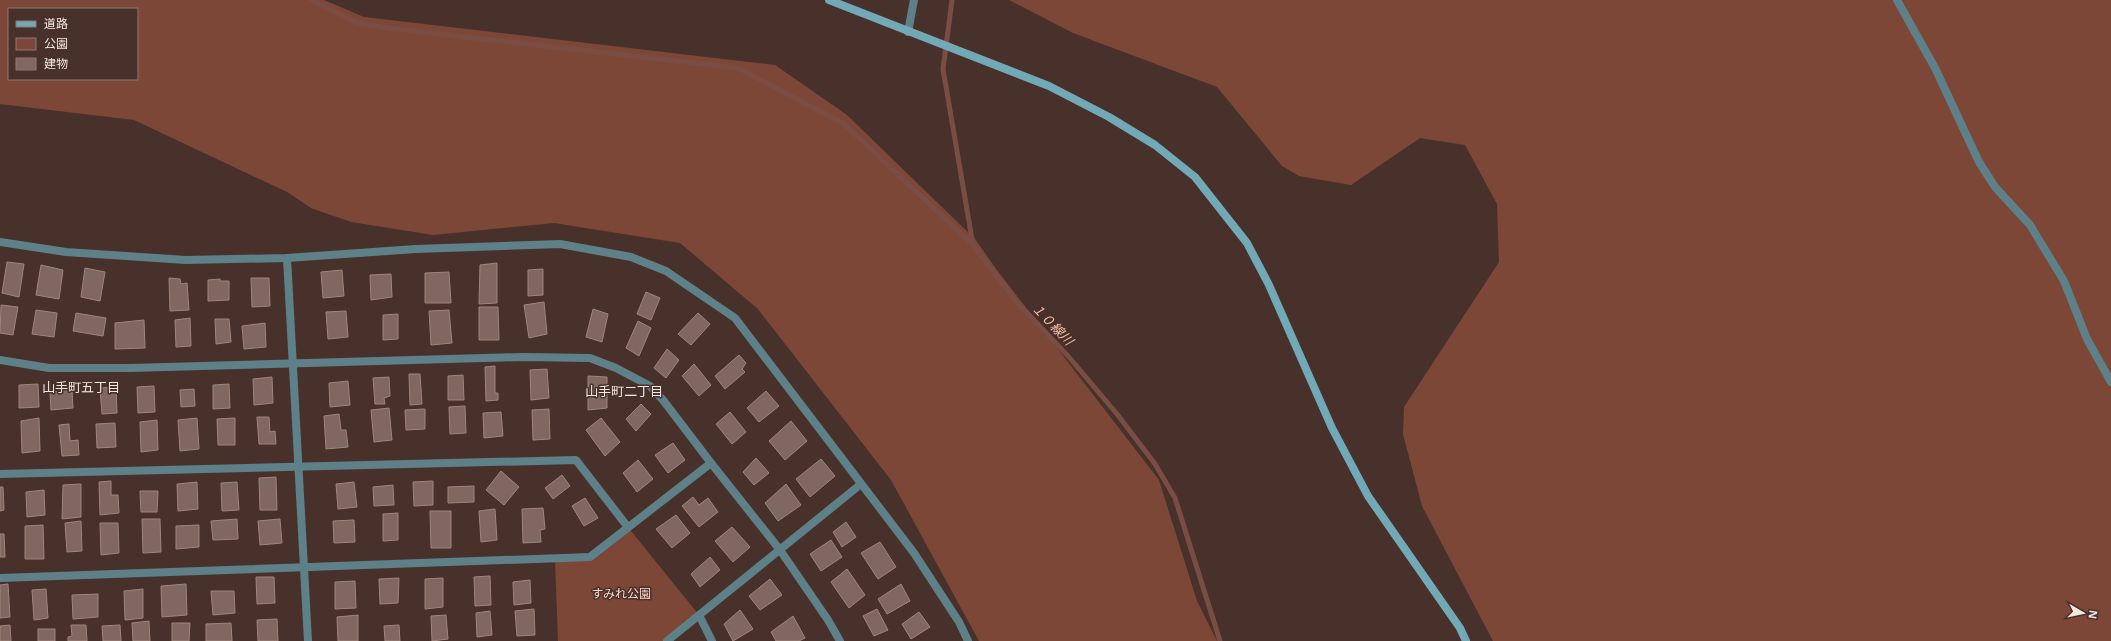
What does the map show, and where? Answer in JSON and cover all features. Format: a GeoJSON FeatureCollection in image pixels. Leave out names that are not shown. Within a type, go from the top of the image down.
{"type":"FeatureCollection","features":[{"type":"Feature","properties":{"kind":"street"},"geometry":{"type":"LineString","coordinates":[[829,0],[1049,86],[1110,117],[1155,145],[1195,178],[1247,243],[1269,285],[1332,428],[1368,496],[1460,628],[1466,641]]}},
{"type":"Feature","properties":{"kind":"street"},"geometry":{"type":"LineString","coordinates":[[908,32],[914,0]]}},
{"type":"Feature","properties":{"kind":"street"},"geometry":{"type":"LineString","coordinates":[[1898,0],[1935,68],[1979,162],[1995,187],[2030,225],[2064,281],[2087,339],[2111,382]]}},
{"type":"Feature","properties":{"kind":"street"},"geometry":{"type":"LineString","coordinates":[[0,242],[66,252],[179,259],[287,258],[416,249],[560,244],[630,257],[666,271],[735,318],[914,553],[959,622],[968,641]]}},
{"type":"Feature","properties":{"kind":"street"},"geometry":{"type":"LineString","coordinates":[[287,258],[294,363],[308,641]]}},
{"type":"Feature","properties":{"kind":"street"},"geometry":{"type":"LineString","coordinates":[[0,360],[49,368],[130,368],[569,356],[590,358],[616,368],[650,386],[663,400],[711,464],[780,550],[828,620],[840,641]]}},
{"type":"Feature","properties":{"kind":"street"},"geometry":{"type":"LineString","coordinates":[[0,474],[576,460],[627,526]]}},
{"type":"Feature","properties":{"kind":"street"},"geometry":{"type":"LineString","coordinates":[[0,578],[590,557],[627,526],[711,464]]}},
{"type":"Feature","properties":{"kind":"street"},"geometry":{"type":"LineString","coordinates":[[667,641],[862,484]]}},
{"type":"Feature","properties":{"kind":"street"},"geometry":{"type":"LineString","coordinates":[[698,615],[712,641]]}},
{"type":"Feature","properties":{"kind":"green space"},"geometry":{"type":"Polygon","coordinates":[[[0,0],[324,0],[364,17],[775,65],[847,115],[975,239],[997,270],[1159,480],[1197,601],[1217,641],[979,641],[891,480],[758,309],[680,243],[554,223],[433,235],[351,222],[311,208],[287,192],[134,120],[0,104],[0,0]]]}},
{"type":"Feature","properties":{"kind":"green space"},"geometry":{"type":"Polygon","coordinates":[[[1009,0],[2111,0],[2111,641],[1493,641],[1422,506],[1403,434],[1404,407],[1499,262],[1497,204],[1465,145],[1420,138],[1351,185],[1299,176],[1282,166],[1217,87],[1073,33],[1009,0]]]}},
{"type":"Feature","properties":{"kind":"green space","name":"すみれ公園"},"geometry":{"type":"Polygon","coordinates":[[[627,526],[699,615],[667,641],[558,641],[555,560],[590,557],[627,526]]]}},
{"type":"Feature","properties":{"kind":"building"},"geometry":{"type":"Polygon","coordinates":[[[7,262],[24,264],[19,297],[2,293],[7,262]]]}},
{"type":"Feature","properties":{"kind":"building"},"geometry":{"type":"Polygon","coordinates":[[[497,263],[497,303],[479,304],[480,265],[497,263]]]}},
{"type":"Feature","properties":{"kind":"building"},"geometry":{"type":"Polygon","coordinates":[[[41,265],[63,270],[59,299],[36,295],[41,265]]]}},
{"type":"Feature","properties":{"kind":"building"},"geometry":{"type":"Polygon","coordinates":[[[85,268],[105,272],[100,301],[81,297],[85,268]]]}},
{"type":"Feature","properties":{"kind":"building"},"geometry":{"type":"Polygon","coordinates":[[[543,269],[543,295],[528,296],[528,270],[543,269]]]}},
{"type":"Feature","properties":{"kind":"building"},"geometry":{"type":"Polygon","coordinates":[[[342,270],[344,296],[323,298],[321,272],[342,270]]]}},
{"type":"Feature","properties":{"kind":"building"},"geometry":{"type":"Polygon","coordinates":[[[449,272],[451,303],[425,303],[425,273],[449,272]]]}},
{"type":"Feature","properties":{"kind":"building"},"geometry":{"type":"Polygon","coordinates":[[[391,274],[392,297],[371,300],[370,275],[391,274]]]}},
{"type":"Feature","properties":{"kind":"building"},"geometry":{"type":"Polygon","coordinates":[[[169,278],[180,279],[181,284],[187,283],[189,310],[170,311],[169,278]]]}},
{"type":"Feature","properties":{"kind":"building"},"geometry":{"type":"Polygon","coordinates":[[[251,278],[269,278],[270,306],[252,307],[251,278]]]}},
{"type":"Feature","properties":{"kind":"building"},"geometry":{"type":"Polygon","coordinates":[[[220,279],[220,281],[229,281],[229,300],[208,301],[208,280],[220,279]]]}},
{"type":"Feature","properties":{"kind":"building"},"geometry":{"type":"Polygon","coordinates":[[[646,292],[660,298],[651,320],[637,314],[646,292]]]}},
{"type":"Feature","properties":{"kind":"building"},"geometry":{"type":"Polygon","coordinates":[[[544,302],[547,334],[529,338],[524,305],[544,302]]]}},
{"type":"Feature","properties":{"kind":"building"},"geometry":{"type":"Polygon","coordinates":[[[1,305],[18,307],[13,335],[0,333],[1,305]]]}},
{"type":"Feature","properties":{"kind":"building"},"geometry":{"type":"Polygon","coordinates":[[[479,307],[498,307],[499,340],[479,340],[479,307]]]}},
{"type":"Feature","properties":{"kind":"building"},"geometry":{"type":"Polygon","coordinates":[[[593,309],[608,314],[602,342],[586,337],[593,309]]]}},
{"type":"Feature","properties":{"kind":"building"},"geometry":{"type":"Polygon","coordinates":[[[36,310],[57,313],[54,337],[32,334],[36,310]]]}},
{"type":"Feature","properties":{"kind":"building"},"geometry":{"type":"Polygon","coordinates":[[[449,310],[452,343],[431,345],[429,311],[449,310]]]}},
{"type":"Feature","properties":{"kind":"building"},"geometry":{"type":"Polygon","coordinates":[[[346,311],[348,337],[328,339],[326,312],[346,311]]]}},
{"type":"Feature","properties":{"kind":"building"},"geometry":{"type":"Polygon","coordinates":[[[76,313],[106,318],[103,336],[73,331],[76,313]]]}},
{"type":"Feature","properties":{"kind":"building"},"geometry":{"type":"Polygon","coordinates":[[[698,313],[710,324],[691,345],[678,334],[698,313]]]}},
{"type":"Feature","properties":{"kind":"building"},"geometry":{"type":"Polygon","coordinates":[[[398,314],[398,339],[383,340],[383,315],[398,314]]]}},
{"type":"Feature","properties":{"kind":"building"},"geometry":{"type":"Polygon","coordinates":[[[190,318],[191,346],[176,347],[175,320],[190,318]]]}},
{"type":"Feature","properties":{"kind":"building"},"geometry":{"type":"Polygon","coordinates":[[[215,319],[229,319],[231,342],[216,344],[215,319]]]}},
{"type":"Feature","properties":{"kind":"building"},"geometry":{"type":"Polygon","coordinates":[[[144,320],[145,348],[115,349],[115,323],[144,320]]]}},
{"type":"Feature","properties":{"kind":"building"},"geometry":{"type":"Polygon","coordinates":[[[638,321],[651,328],[639,356],[626,348],[638,321]]]}},
{"type":"Feature","properties":{"kind":"building"},"geometry":{"type":"Polygon","coordinates":[[[265,323],[266,347],[244,349],[242,326],[265,323]]]}},
{"type":"Feature","properties":{"kind":"building"},"geometry":{"type":"Polygon","coordinates":[[[667,349],[679,360],[666,378],[654,368],[667,349]]]}},
{"type":"Feature","properties":{"kind":"building"},"geometry":{"type":"Polygon","coordinates":[[[739,355],[746,363],[742,369],[745,372],[725,389],[715,376],[739,355]]]}},
{"type":"Feature","properties":{"kind":"building"},"geometry":{"type":"Polygon","coordinates":[[[694,364],[711,385],[699,396],[682,376],[694,364]]]}},
{"type":"Feature","properties":{"kind":"building"},"geometry":{"type":"Polygon","coordinates":[[[495,366],[495,393],[498,393],[498,400],[486,401],[485,367],[495,366]]]}},
{"type":"Feature","properties":{"kind":"building"},"geometry":{"type":"Polygon","coordinates":[[[547,369],[549,398],[531,400],[530,370],[547,369]]]}},
{"type":"Feature","properties":{"kind":"building"},"geometry":{"type":"Polygon","coordinates":[[[409,374],[420,374],[422,404],[410,405],[409,374]]]}},
{"type":"Feature","properties":{"kind":"building"},"geometry":{"type":"Polygon","coordinates":[[[463,375],[464,400],[448,400],[448,376],[463,375]]]}},
{"type":"Feature","properties":{"kind":"building"},"geometry":{"type":"Polygon","coordinates":[[[588,376],[607,377],[607,408],[588,410],[588,376]]]}},
{"type":"Feature","properties":{"kind":"building"},"geometry":{"type":"Polygon","coordinates":[[[272,377],[273,403],[254,405],[253,379],[272,377]]]}},
{"type":"Feature","properties":{"kind":"building"},"geometry":{"type":"Polygon","coordinates":[[[389,377],[390,396],[384,398],[385,404],[375,404],[373,378],[389,377]]]}},
{"type":"Feature","properties":{"kind":"building"},"geometry":{"type":"Polygon","coordinates":[[[348,381],[350,405],[330,407],[329,383],[348,381]]]}},
{"type":"Feature","properties":{"kind":"building"},"geometry":{"type":"Polygon","coordinates":[[[38,384],[39,407],[19,408],[19,385],[38,384]]]}},
{"type":"Feature","properties":{"kind":"building"},"geometry":{"type":"Polygon","coordinates":[[[229,384],[230,408],[213,409],[213,385],[229,384]]]}},
{"type":"Feature","properties":{"kind":"building"},"geometry":{"type":"Polygon","coordinates":[[[154,386],[155,412],[138,413],[137,387],[154,386]]]}},
{"type":"Feature","properties":{"kind":"building"},"geometry":{"type":"Polygon","coordinates":[[[116,387],[117,413],[102,414],[100,388],[116,387]]]}},
{"type":"Feature","properties":{"kind":"building"},"geometry":{"type":"Polygon","coordinates":[[[194,389],[195,406],[181,407],[180,390],[194,389]]]}},
{"type":"Feature","properties":{"kind":"building"},"geometry":{"type":"Polygon","coordinates":[[[72,390],[73,408],[51,410],[50,392],[72,390]]]}},
{"type":"Feature","properties":{"kind":"building"},"geometry":{"type":"Polygon","coordinates":[[[766,391],[779,406],[759,422],[747,408],[766,391]]]}},
{"type":"Feature","properties":{"kind":"building"},"geometry":{"type":"Polygon","coordinates":[[[641,404],[651,414],[636,431],[626,419],[641,404]]]}},
{"type":"Feature","properties":{"kind":"building"},"geometry":{"type":"Polygon","coordinates":[[[465,406],[466,433],[450,434],[449,407],[465,406]]]}},
{"type":"Feature","properties":{"kind":"building"},"geometry":{"type":"Polygon","coordinates":[[[389,408],[392,440],[374,442],[371,410],[389,408]]]}},
{"type":"Feature","properties":{"kind":"building"},"geometry":{"type":"Polygon","coordinates":[[[425,409],[425,429],[406,430],[405,410],[425,409]]]}},
{"type":"Feature","properties":{"kind":"building"},"geometry":{"type":"Polygon","coordinates":[[[549,409],[550,439],[533,440],[532,410],[549,409]]]}},
{"type":"Feature","properties":{"kind":"building"},"geometry":{"type":"Polygon","coordinates":[[[501,412],[503,436],[484,438],[483,413],[501,412]]]}},
{"type":"Feature","properties":{"kind":"building"},"geometry":{"type":"Polygon","coordinates":[[[730,412],[746,432],[732,444],[716,424],[730,412]]]}},
{"type":"Feature","properties":{"kind":"building"},"geometry":{"type":"Polygon","coordinates":[[[339,414],[341,430],[346,430],[348,447],[326,449],[324,416],[339,414]]]}},
{"type":"Feature","properties":{"kind":"building"},"geometry":{"type":"Polygon","coordinates":[[[257,417],[269,417],[270,432],[275,431],[276,444],[259,444],[257,417]]]}},
{"type":"Feature","properties":{"kind":"building"},"geometry":{"type":"Polygon","coordinates":[[[39,418],[40,451],[22,453],[21,421],[39,418]]]}},
{"type":"Feature","properties":{"kind":"building"},"geometry":{"type":"Polygon","coordinates":[[[197,418],[199,449],[180,451],[178,420],[197,418]]]}},
{"type":"Feature","properties":{"kind":"building"},"geometry":{"type":"Polygon","coordinates":[[[235,418],[235,445],[218,445],[217,419],[235,418]]]}},
{"type":"Feature","properties":{"kind":"building"},"geometry":{"type":"Polygon","coordinates":[[[601,418],[620,442],[605,456],[586,430],[601,418]]]}},
{"type":"Feature","properties":{"kind":"building"},"geometry":{"type":"Polygon","coordinates":[[[157,420],[158,450],[141,452],[140,422],[157,420]]]}},
{"type":"Feature","properties":{"kind":"building"},"geometry":{"type":"Polygon","coordinates":[[[791,421],[807,441],[785,460],[769,441],[791,421]]]}},
{"type":"Feature","properties":{"kind":"building"},"geometry":{"type":"Polygon","coordinates":[[[115,423],[116,447],[97,448],[96,424],[115,423]]]}},
{"type":"Feature","properties":{"kind":"building"},"geometry":{"type":"Polygon","coordinates":[[[69,424],[70,441],[78,440],[79,455],[62,456],[59,425],[69,424]]]}},
{"type":"Feature","properties":{"kind":"building"},"geometry":{"type":"Polygon","coordinates":[[[673,443],[685,460],[668,473],[655,455],[673,443]]]}},
{"type":"Feature","properties":{"kind":"building"},"geometry":{"type":"Polygon","coordinates":[[[756,458],[769,473],[754,485],[743,472],[756,458]]]}},
{"type":"Feature","properties":{"kind":"building"},"geometry":{"type":"Polygon","coordinates":[[[821,459],[835,476],[810,497],[796,479],[821,459]]]}},
{"type":"Feature","properties":{"kind":"building"},"geometry":{"type":"Polygon","coordinates":[[[638,460],[653,479],[637,492],[623,473],[638,460]]]}},
{"type":"Feature","properties":{"kind":"building"},"geometry":{"type":"Polygon","coordinates":[[[501,471],[519,487],[504,505],[486,490],[501,471]]]}},
{"type":"Feature","properties":{"kind":"building"},"geometry":{"type":"Polygon","coordinates":[[[562,475],[570,486],[553,499],[545,488],[562,475]]]}},
{"type":"Feature","properties":{"kind":"building"},"geometry":{"type":"Polygon","coordinates":[[[276,477],[277,510],[260,510],[259,478],[276,477]]]}},
{"type":"Feature","properties":{"kind":"building"},"geometry":{"type":"Polygon","coordinates":[[[111,481],[111,495],[118,495],[119,513],[100,515],[99,482],[111,481]]]}},
{"type":"Feature","properties":{"kind":"building"},"geometry":{"type":"Polygon","coordinates":[[[433,481],[433,505],[414,506],[413,482],[433,481]]]}},
{"type":"Feature","properties":{"kind":"building"},"geometry":{"type":"Polygon","coordinates":[[[197,482],[198,509],[178,511],[177,484],[197,482]]]}},
{"type":"Feature","properties":{"kind":"building"},"geometry":{"type":"Polygon","coordinates":[[[237,482],[239,510],[222,511],[221,483],[237,482]]]}},
{"type":"Feature","properties":{"kind":"building"},"geometry":{"type":"Polygon","coordinates":[[[354,482],[357,507],[338,509],[336,484],[354,482]]]}},
{"type":"Feature","properties":{"kind":"building"},"geometry":{"type":"Polygon","coordinates":[[[81,484],[81,517],[62,519],[63,485],[81,484]]]}},
{"type":"Feature","properties":{"kind":"building"},"geometry":{"type":"Polygon","coordinates":[[[786,484],[801,505],[778,521],[765,503],[786,484]]]}},
{"type":"Feature","properties":{"kind":"building"},"geometry":{"type":"Polygon","coordinates":[[[393,485],[394,505],[374,506],[373,487],[393,485]]]}},
{"type":"Feature","properties":{"kind":"building"},"geometry":{"type":"Polygon","coordinates":[[[474,486],[474,502],[448,503],[448,487],[474,486]]]}},
{"type":"Feature","properties":{"kind":"building"},"geometry":{"type":"Polygon","coordinates":[[[0,487],[3,487],[4,510],[0,511],[0,487]]]}},
{"type":"Feature","properties":{"kind":"building"},"geometry":{"type":"Polygon","coordinates":[[[44,490],[45,515],[27,517],[26,492],[44,490]]]}},
{"type":"Feature","properties":{"kind":"building"},"geometry":{"type":"Polygon","coordinates":[[[140,491],[158,491],[157,512],[141,512],[140,491]]]}},
{"type":"Feature","properties":{"kind":"building"},"geometry":{"type":"Polygon","coordinates":[[[693,497],[699,505],[708,498],[718,512],[699,527],[682,506],[693,497]]]}},
{"type":"Feature","properties":{"kind":"building"},"geometry":{"type":"Polygon","coordinates":[[[585,498],[598,518],[584,526],[572,506],[585,498]]]}},
{"type":"Feature","properties":{"kind":"building"},"geometry":{"type":"Polygon","coordinates":[[[543,508],[545,529],[540,530],[541,542],[523,543],[522,509],[543,508]]]}},
{"type":"Feature","properties":{"kind":"building"},"geometry":{"type":"Polygon","coordinates":[[[495,509],[497,540],[481,542],[479,511],[495,509]]]}},
{"type":"Feature","properties":{"kind":"building"},"geometry":{"type":"Polygon","coordinates":[[[430,511],[451,511],[451,548],[431,548],[430,511]]]}},
{"type":"Feature","properties":{"kind":"building"},"geometry":{"type":"Polygon","coordinates":[[[398,513],[398,540],[383,541],[383,514],[398,513]]]}},
{"type":"Feature","properties":{"kind":"building"},"geometry":{"type":"Polygon","coordinates":[[[676,515],[690,533],[672,548],[656,529],[676,515]]]}},
{"type":"Feature","properties":{"kind":"building"},"geometry":{"type":"Polygon","coordinates":[[[142,519],[160,519],[161,552],[143,553],[142,519]]]}},
{"type":"Feature","properties":{"kind":"building"},"geometry":{"type":"Polygon","coordinates":[[[237,519],[238,539],[213,540],[211,521],[237,519]]]}},
{"type":"Feature","properties":{"kind":"building"},"geometry":{"type":"Polygon","coordinates":[[[280,519],[282,543],[260,545],[258,521],[280,519]]]}},
{"type":"Feature","properties":{"kind":"building"},"geometry":{"type":"Polygon","coordinates":[[[354,520],[355,542],[334,543],[333,521],[354,520]]]}},
{"type":"Feature","properties":{"kind":"building"},"geometry":{"type":"Polygon","coordinates":[[[81,521],[82,551],[67,552],[65,523],[81,521]]]}},
{"type":"Feature","properties":{"kind":"building"},"geometry":{"type":"Polygon","coordinates":[[[846,522],[856,537],[842,547],[833,532],[846,522]]]}},
{"type":"Feature","properties":{"kind":"building"},"geometry":{"type":"Polygon","coordinates":[[[100,523],[118,523],[119,553],[101,555],[100,523]]]}},
{"type":"Feature","properties":{"kind":"building"},"geometry":{"type":"Polygon","coordinates":[[[43,525],[44,559],[25,559],[25,526],[43,525]]]}},
{"type":"Feature","properties":{"kind":"building"},"geometry":{"type":"Polygon","coordinates":[[[199,525],[199,547],[176,549],[176,526],[199,525]]]}},
{"type":"Feature","properties":{"kind":"building"},"geometry":{"type":"Polygon","coordinates":[[[732,527],[750,547],[733,562],[715,541],[732,527]]]}},
{"type":"Feature","properties":{"kind":"building"},"geometry":{"type":"Polygon","coordinates":[[[0,534],[4,534],[5,557],[0,557],[0,534]]]}},
{"type":"Feature","properties":{"kind":"building"},"geometry":{"type":"Polygon","coordinates":[[[831,540],[842,557],[821,571],[810,554],[831,540]]]}},
{"type":"Feature","properties":{"kind":"building"},"geometry":{"type":"Polygon","coordinates":[[[880,542],[896,567],[878,579],[861,553],[880,542]]]}},
{"type":"Feature","properties":{"kind":"building"},"geometry":{"type":"Polygon","coordinates":[[[710,557],[720,570],[700,587],[691,574],[710,557]]]}},
{"type":"Feature","properties":{"kind":"building"},"geometry":{"type":"Polygon","coordinates":[[[847,569],[865,595],[849,608],[831,582],[847,569]]]}},
{"type":"Feature","properties":{"kind":"building"},"geometry":{"type":"Polygon","coordinates":[[[490,576],[491,605],[475,606],[474,577],[490,576]]]}},
{"type":"Feature","properties":{"kind":"building"},"geometry":{"type":"Polygon","coordinates":[[[256,577],[274,577],[275,603],[257,604],[256,577]]]}},
{"type":"Feature","properties":{"kind":"building"},"geometry":{"type":"Polygon","coordinates":[[[399,578],[398,603],[380,604],[379,579],[399,578]]]}},
{"type":"Feature","properties":{"kind":"building"},"geometry":{"type":"Polygon","coordinates":[[[443,578],[443,607],[425,609],[425,579],[443,578]]]}},
{"type":"Feature","properties":{"kind":"building"},"geometry":{"type":"Polygon","coordinates":[[[770,579],[782,595],[760,610],[749,596],[770,579]]]}},
{"type":"Feature","properties":{"kind":"building"},"geometry":{"type":"Polygon","coordinates":[[[530,580],[531,603],[514,605],[513,582],[530,580]]]}},
{"type":"Feature","properties":{"kind":"building"},"geometry":{"type":"Polygon","coordinates":[[[355,581],[356,608],[335,609],[335,582],[355,581]]]}},
{"type":"Feature","properties":{"kind":"building"},"geometry":{"type":"Polygon","coordinates":[[[8,584],[10,617],[0,618],[0,585],[8,584]]]}},
{"type":"Feature","properties":{"kind":"building"},"geometry":{"type":"Polygon","coordinates":[[[186,584],[187,615],[162,617],[161,586],[186,584]]]}},
{"type":"Feature","properties":{"kind":"building"},"geometry":{"type":"Polygon","coordinates":[[[901,584],[910,601],[887,614],[878,599],[901,584]]]}},
{"type":"Feature","properties":{"kind":"building"},"geometry":{"type":"Polygon","coordinates":[[[46,589],[48,618],[34,620],[32,590],[46,589]]]}},
{"type":"Feature","properties":{"kind":"building"},"geometry":{"type":"Polygon","coordinates":[[[143,589],[143,618],[125,620],[124,591],[143,589]]]}},
{"type":"Feature","properties":{"kind":"building"},"geometry":{"type":"Polygon","coordinates":[[[211,591],[234,591],[235,613],[213,615],[211,591]]]}},
{"type":"Feature","properties":{"kind":"building"},"geometry":{"type":"Polygon","coordinates":[[[98,594],[98,617],[73,619],[72,595],[98,594]]]}},
{"type":"Feature","properties":{"kind":"building"},"geometry":{"type":"Polygon","coordinates":[[[534,609],[535,635],[517,636],[515,611],[534,609]]]}},
{"type":"Feature","properties":{"kind":"building"},"geometry":{"type":"Polygon","coordinates":[[[877,609],[888,630],[874,636],[863,616],[877,609]]]}},
{"type":"Feature","properties":{"kind":"building"},"geometry":{"type":"Polygon","coordinates":[[[740,610],[753,629],[733,641],[724,624],[740,610]]]}},
{"type":"Feature","properties":{"kind":"building"},"geometry":{"type":"Polygon","coordinates":[[[490,611],[492,635],[477,637],[476,613],[490,611]]]}},
{"type":"Feature","properties":{"kind":"building"},"geometry":{"type":"Polygon","coordinates":[[[919,612],[930,627],[911,639],[902,624],[919,612]]]}},
{"type":"Feature","properties":{"kind":"building"},"geometry":{"type":"Polygon","coordinates":[[[358,615],[358,641],[338,641],[337,617],[358,615]]]}},
{"type":"Feature","properties":{"kind":"building"},"geometry":{"type":"Polygon","coordinates":[[[446,615],[448,639],[432,641],[431,616],[446,615]]]}},
{"type":"Feature","properties":{"kind":"building"},"geometry":{"type":"Polygon","coordinates":[[[793,616],[805,638],[799,641],[776,641],[771,632],[793,616]]]}},
{"type":"Feature","properties":{"kind":"building"},"geometry":{"type":"Polygon","coordinates":[[[277,619],[278,641],[258,641],[257,620],[277,619]]]}},
{"type":"Feature","properties":{"kind":"building"},"geometry":{"type":"Polygon","coordinates":[[[149,621],[150,641],[133,641],[132,623],[149,621]]]}},
{"type":"Feature","properties":{"kind":"building"},"geometry":{"type":"Polygon","coordinates":[[[172,623],[190,623],[189,641],[172,641],[172,623]]]}},
{"type":"Feature","properties":{"kind":"building"},"geometry":{"type":"Polygon","coordinates":[[[231,623],[232,641],[206,641],[206,624],[231,623]]]}},
{"type":"Feature","properties":{"kind":"building"},"geometry":{"type":"Polygon","coordinates":[[[10,625],[11,641],[0,641],[0,626],[10,625]]]}},
{"type":"Feature","properties":{"kind":"building"},"geometry":{"type":"Polygon","coordinates":[[[71,625],[86,625],[87,641],[68,641],[68,637],[72,636],[71,625]]]}},
{"type":"Feature","properties":{"kind":"building"},"geometry":{"type":"Polygon","coordinates":[[[120,625],[121,641],[103,641],[102,626],[120,625]]]}},
{"type":"Feature","properties":{"kind":"building"},"geometry":{"type":"Polygon","coordinates":[[[399,625],[400,641],[385,641],[384,626],[399,625]]]}},
{"type":"Feature","properties":{"kind":"building"},"geometry":{"type":"Polygon","coordinates":[[[38,629],[55,629],[55,641],[38,641],[38,629]]]}},
{"type":"Feature","properties":{"kind":"waterway"},"geometry":{"type":"LineString","coordinates":[[311,0],[355,22],[387,28],[738,68],[844,124],[973,245]]}},
{"type":"Feature","properties":{"kind":"waterway","name":"１０線川"},"geometry":{"type":"LineString","coordinates":[[952,0],[943,69],[973,245],[1014,299],[1068,356],[1117,414],[1155,464],[1175,498],[1220,641]]}},
{"type":"Feature","properties":{"kind":"district","name":"山手町五丁目"},"geometry":{"type":"Point","coordinates":[81,387]}},
{"type":"Feature","properties":{"kind":"district","name":"山手町二丁目"},"geometry":{"type":"Point","coordinates":[624,391]}}]}
